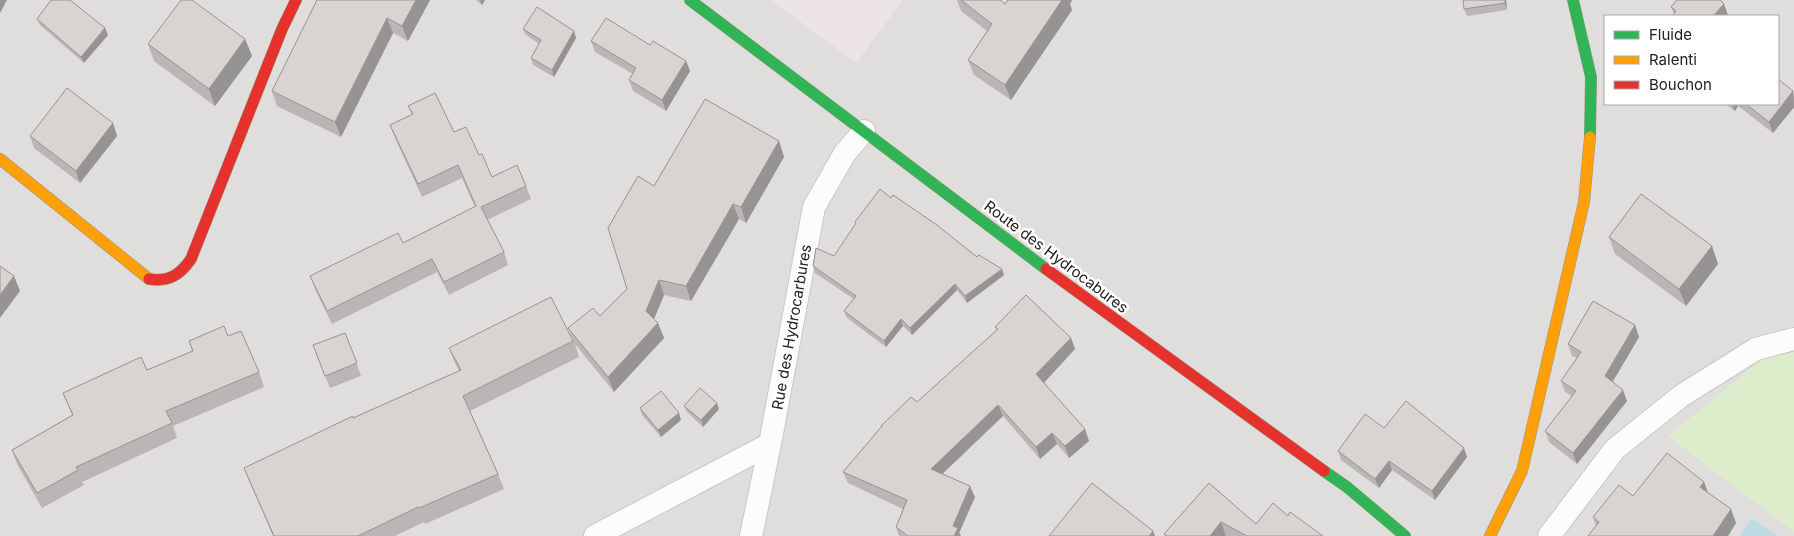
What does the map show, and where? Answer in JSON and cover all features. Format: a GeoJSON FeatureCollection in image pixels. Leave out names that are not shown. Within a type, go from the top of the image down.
{"type":"FeatureCollection","features":[{"type":"Feature","properties":{"kind":"street"},"geometry":{"type":"LineString","coordinates":[[0,159],[150,280],[166,281],[180,275],[191,259],[282,29],[296,0]]}},
{"type":"Feature","properties":{"kind":"street","name":"Route des Hydrocabures"},"geometry":{"type":"LineString","coordinates":[[690,0],[1063,282],[1347,487],[1405,536]]}},
{"type":"Feature","properties":{"kind":"street"},"geometry":{"type":"LineString","coordinates":[[1490,536],[1522,471],[1584,202],[1590,144],[1591,77],[1572,0]]}},
{"type":"Feature","properties":{"kind":"street","name":"Rue des Hydrocarbures"},"geometry":{"type":"LineString","coordinates":[[751,536],[814,207],[845,153],[864,131]]}},
{"type":"Feature","properties":{"kind":"street"},"geometry":{"type":"LineString","coordinates":[[1549,536],[1615,450],[1681,396],[1756,349],[1794,339]]}},
{"type":"Feature","properties":{"kind":"street"},"geometry":{"type":"LineString","coordinates":[[595,536],[770,444]]}},
{"type":"Feature","properties":{"kind":"shaded area"},"geometry":{"type":"Polygon","coordinates":[[[0,0],[1794,0],[1794,536],[0,536],[0,0]]]}},
{"type":"Feature","properties":{"kind":"shaded area"},"geometry":{"type":"Polygon","coordinates":[[[771,0],[903,0],[856,63],[771,0]]]}},
{"type":"Feature","properties":{"kind":"green space"},"geometry":{"type":"Polygon","coordinates":[[[1794,352],[1794,532],[1668,436],[1761,360],[1794,352]]]}},
{"type":"Feature","properties":{"kind":"water"},"geometry":{"type":"Polygon","coordinates":[[[1752,518],[1779,536],[1739,536],[1752,518]]]}},
{"type":"Feature","properties":{"kind":"building"},"geometry":{"type":"Polygon","coordinates":[[[51,0],[70,0],[105,28],[81,57],[37,19],[51,0]]]}},
{"type":"Feature","properties":{"kind":"building"},"geometry":{"type":"Polygon","coordinates":[[[181,0],[192,0],[245,39],[209,89],[148,44],[181,0]]]}},
{"type":"Feature","properties":{"kind":"building"},"geometry":{"type":"Polygon","coordinates":[[[317,0],[416,0],[402,26],[387,18],[335,122],[272,91],[317,0]]]}},
{"type":"Feature","properties":{"kind":"building"},"geometry":{"type":"Polygon","coordinates":[[[961,0],[1000,0],[1005,4],[1008,0],[1062,0],[1005,85],[968,60],[992,24],[961,0]]]}},
{"type":"Feature","properties":{"kind":"building"},"geometry":{"type":"Polygon","coordinates":[[[1463,0],[1505,0],[1505,3],[1464,9],[1463,0]]]}},
{"type":"Feature","properties":{"kind":"building"},"geometry":{"type":"Polygon","coordinates":[[[1677,0],[1720,0],[1724,4],[1714,15],[1673,15],[1676,11],[1671,7],[1677,0]]]}},
{"type":"Feature","properties":{"kind":"building"},"geometry":{"type":"Polygon","coordinates":[[[537,7],[574,31],[552,70],[531,58],[541,40],[523,29],[537,7]]]}},
{"type":"Feature","properties":{"kind":"building"},"geometry":{"type":"Polygon","coordinates":[[[606,18],[650,45],[653,41],[686,61],[662,100],[629,80],[636,68],[591,41],[606,18]]]}},
{"type":"Feature","properties":{"kind":"building"},"geometry":{"type":"Polygon","coordinates":[[[1779,80],[1793,91],[1769,122],[1747,105],[1779,105],[1779,80]]]}},
{"type":"Feature","properties":{"kind":"building"},"geometry":{"type":"Polygon","coordinates":[[[67,88],[113,123],[76,171],[30,136],[67,88]]]}},
{"type":"Feature","properties":{"kind":"building"},"geometry":{"type":"Polygon","coordinates":[[[435,93],[454,132],[466,127],[479,155],[482,154],[492,177],[517,165],[526,186],[481,207],[504,252],[444,282],[432,259],[327,311],[310,276],[398,233],[403,243],[476,206],[458,165],[418,184],[390,125],[413,114],[408,106],[435,93]]]}},
{"type":"Feature","properties":{"kind":"building"},"geometry":{"type":"Polygon","coordinates":[[[705,99],[779,141],[741,207],[733,204],[686,286],[659,280],[646,311],[658,323],[608,377],[568,328],[593,308],[600,316],[627,289],[608,228],[638,176],[654,186],[705,99]]]}},
{"type":"Feature","properties":{"kind":"building"},"geometry":{"type":"Polygon","coordinates":[[[880,189],[891,198],[893,195],[937,225],[977,257],[979,255],[1002,269],[965,296],[955,284],[910,328],[901,319],[884,341],[844,311],[856,296],[813,266],[816,248],[834,256],[855,222],[880,189]]]}},
{"type":"Feature","properties":{"kind":"building"},"geometry":{"type":"Polygon","coordinates":[[[1641,194],[1712,246],[1679,289],[1609,237],[1641,194]]]}},
{"type":"Feature","properties":{"kind":"building"},"geometry":{"type":"Polygon","coordinates":[[[0,266],[14,276],[0,295],[0,266]]]}},
{"type":"Feature","properties":{"kind":"building"},"geometry":{"type":"Polygon","coordinates":[[[1026,295],[1071,338],[1036,374],[1085,429],[1065,446],[1052,433],[1036,447],[998,405],[931,469],[970,486],[953,526],[958,528],[954,536],[908,536],[896,527],[907,500],[843,472],[881,426],[911,397],[917,402],[998,329],[995,327],[1026,295]]]}},
{"type":"Feature","properties":{"kind":"building"},"geometry":{"type":"Polygon","coordinates":[[[551,297],[573,341],[463,396],[498,474],[418,507],[358,536],[274,536],[244,468],[353,416],[353,418],[461,370],[449,348],[551,297]]]}},
{"type":"Feature","properties":{"kind":"building"},"geometry":{"type":"Polygon","coordinates":[[[1593,301],[1635,325],[1605,376],[1623,390],[1573,453],[1545,431],[1576,391],[1561,381],[1581,352],[1568,344],[1593,301]]]}},
{"type":"Feature","properties":{"kind":"building"},"geometry":{"type":"Polygon","coordinates":[[[224,326],[228,336],[241,331],[259,372],[166,411],[172,423],[76,467],[78,470],[37,493],[12,450],[73,415],[63,393],[141,357],[147,370],[193,351],[189,341],[224,326]]]}},
{"type":"Feature","properties":{"kind":"building"},"geometry":{"type":"Polygon","coordinates":[[[345,333],[357,363],[325,376],[313,345],[345,333]]]}},
{"type":"Feature","properties":{"kind":"building"},"geometry":{"type":"Polygon","coordinates":[[[700,388],[717,403],[701,420],[684,406],[700,388]]]}},
{"type":"Feature","properties":{"kind":"building"},"geometry":{"type":"Polygon","coordinates":[[[661,391],[679,413],[658,430],[640,408],[661,391]]]}},
{"type":"Feature","properties":{"kind":"building"},"geometry":{"type":"Polygon","coordinates":[[[1406,401],[1464,448],[1432,491],[1389,461],[1375,479],[1338,451],[1365,414],[1384,428],[1406,401]]]}},
{"type":"Feature","properties":{"kind":"building"},"geometry":{"type":"Polygon","coordinates":[[[1667,453],[1704,482],[1700,487],[1731,509],[1713,536],[1588,536],[1599,522],[1593,517],[1619,485],[1633,496],[1667,453]]]}},
{"type":"Feature","properties":{"kind":"building"},"geometry":{"type":"Polygon","coordinates":[[[1092,483],[1153,531],[1149,536],[1049,536],[1092,483]]]}},
{"type":"Feature","properties":{"kind":"building"},"geometry":{"type":"Polygon","coordinates":[[[1209,483],[1256,524],[1273,503],[1288,516],[1290,512],[1323,536],[1247,536],[1221,522],[1210,536],[1167,536],[1164,534],[1209,483]]]}},
{"type":"Feature","properties":{"kind":"traffic: fast"},"geometry":{"type":"LineString","coordinates":[[690,0],[1046,269]]}},
{"type":"Feature","properties":{"kind":"traffic: fast"},"geometry":{"type":"LineString","coordinates":[[1573,0],[1591,77],[1590,137]]}},
{"type":"Feature","properties":{"kind":"traffic: fast"},"geometry":{"type":"LineString","coordinates":[[1324,471],[1347,487],[1405,536]]}},
{"type":"Feature","properties":{"kind":"traffic: slow"},"geometry":{"type":"LineString","coordinates":[[1490,536],[1522,471],[1584,202],[1590,137]]}},
{"type":"Feature","properties":{"kind":"traffic: slow"},"geometry":{"type":"LineString","coordinates":[[0,159],[149,279]]}},
{"type":"Feature","properties":{"kind":"traffic: jam"},"geometry":{"type":"LineString","coordinates":[[149,279],[156,280],[173,276],[183,269],[191,259],[282,29],[296,0]]}},
{"type":"Feature","properties":{"kind":"traffic: jam"},"geometry":{"type":"LineString","coordinates":[[1046,269],[1324,471]]}}]}
